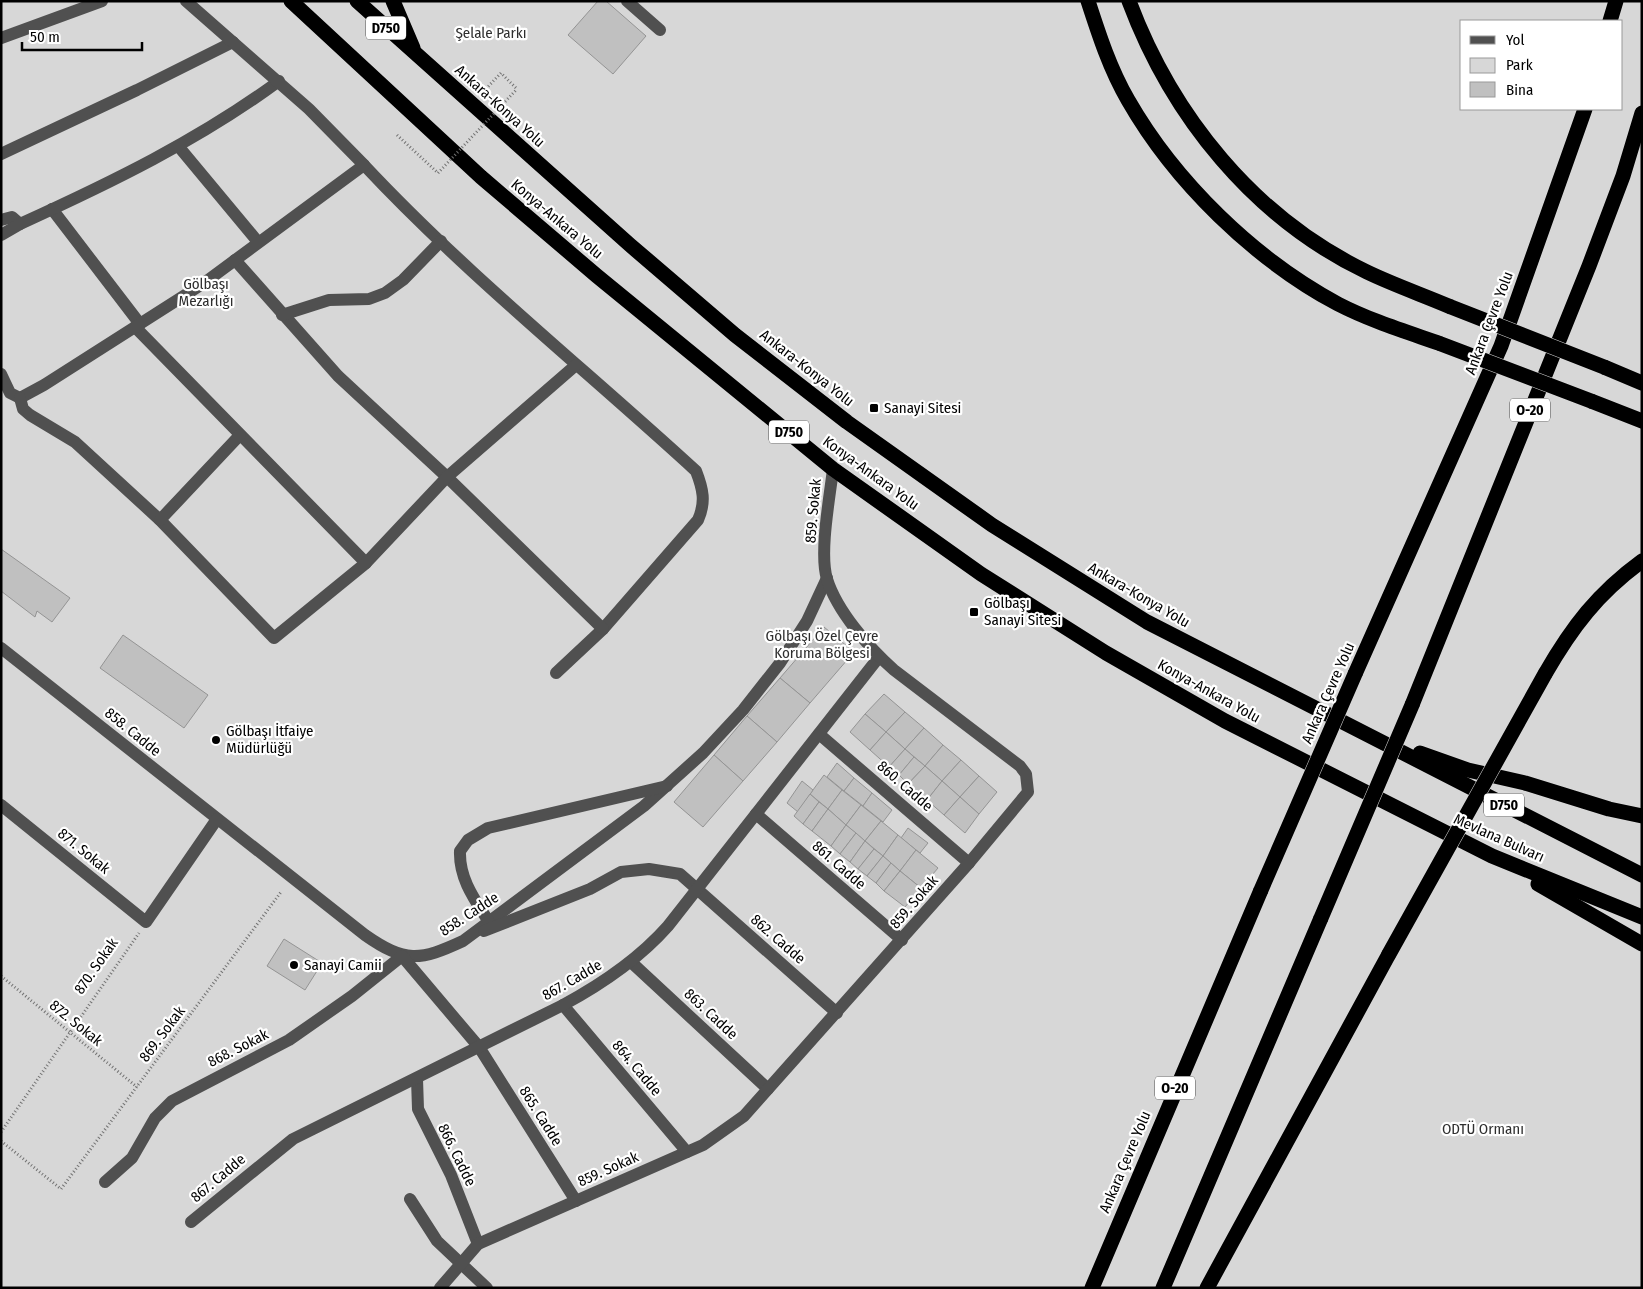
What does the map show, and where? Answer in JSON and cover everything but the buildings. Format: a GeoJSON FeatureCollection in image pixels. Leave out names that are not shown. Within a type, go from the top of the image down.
{"type":"FeatureCollection","features":[{"type":"Feature","properties":{"kind":"highway","name":"Konya-Ankara Yolu"},"geometry":{"type":"LineString","coordinates":[[290,1],[481,177],[596,276],[833,469],[981,574],[1106,653],[1225,721],[1345,783]]}},
{"type":"Feature","properties":{"kind":"highway","name":"Ankara-Konya Yolu"},"geometry":{"type":"LineString","coordinates":[[356,1],[735,334],[847,422],[992,525],[1147,622],[1367,734]]}},
{"type":"Feature","properties":{"kind":"highway"},"geometry":{"type":"LineString","coordinates":[[393,1],[415,54]]}},
{"type":"Feature","properties":{"kind":"highway"},"geometry":{"type":"LineString","coordinates":[[1088,1],[1108,60],[1128,100],[1155,143],[1177,172],[1215,210],[1288,273],[1339,304],[1642,421]]}},
{"type":"Feature","properties":{"kind":"highway"},"geometry":{"type":"LineString","coordinates":[[1129,1],[1144,40],[1189,120],[1216,154],[1257,197],[1307,236],[1366,272],[1642,383]]}},
{"type":"Feature","properties":{"kind":"highway"},"geometry":{"type":"LineString","coordinates":[[1602,20],[1604,1]]}},
{"type":"Feature","properties":{"kind":"highway"},"geometry":{"type":"LineString","coordinates":[[1610,20],[1616,1]]}},
{"type":"Feature","properties":{"kind":"highway","name":"Ankara Çevre Yolu"},"geometry":{"type":"LineString","coordinates":[[1092,1288],[1261,890],[1501,346],[1585,110]]}},
{"type":"Feature","properties":{"kind":"highway","name":"O-20"},"geometry":{"type":"LineString","coordinates":[[1163,1288],[1412,705],[1589,266],[1623,176],[1642,112]]}},
{"type":"Feature","properties":{"kind":"highway"},"geometry":{"type":"LineString","coordinates":[[1207,1288],[1389,954],[1545,674],[1572,630],[1589,608],[1619,578],[1642,561]]}},
{"type":"Feature","properties":{"kind":"highway"},"geometry":{"type":"LineString","coordinates":[[1367,734],[1468,770],[1525,783],[1610,809],[1642,816]]}},
{"type":"Feature","properties":{"kind":"highway","name":"Mevlana Bulvarı"},"geometry":{"type":"LineString","coordinates":[[1367,734],[1642,875]]}},
{"type":"Feature","properties":{"kind":"highway","name":"Mevlana Bulvarı"},"geometry":{"type":"LineString","coordinates":[[1345,783],[1492,856],[1642,918]]}},
{"type":"Feature","properties":{"kind":"highway"},"geometry":{"type":"LineString","coordinates":[[1492,856],[1642,944]]}},
{"type":"Feature","properties":{"kind":"street"},"geometry":{"type":"LineString","coordinates":[[1,38],[102,1]]}},
{"type":"Feature","properties":{"kind":"street"},"geometry":{"type":"LineString","coordinates":[[186,1],[279,81],[349,148],[398,202],[576,365],[696,471],[703,495],[704,507],[698,520],[603,629],[556,673]]}},
{"type":"Feature","properties":{"kind":"street"},"geometry":{"type":"LineString","coordinates":[[628,1],[660,30]]}},
{"type":"Feature","properties":{"kind":"street"},"geometry":{"type":"LineString","coordinates":[[1,154],[233,42]]}},
{"type":"Feature","properties":{"kind":"street"},"geometry":{"type":"LineString","coordinates":[[1,235],[179,147],[244,107],[279,81]]}},
{"type":"Feature","properties":{"kind":"street"},"geometry":{"type":"LineString","coordinates":[[179,147],[258,242]]}},
{"type":"Feature","properties":{"kind":"street"},"geometry":{"type":"LineString","coordinates":[[20,398],[44,385],[204,283],[364,165]]}},
{"type":"Feature","properties":{"kind":"street"},"geometry":{"type":"LineString","coordinates":[[52,209],[137,326],[240,435],[366,563]]}},
{"type":"Feature","properties":{"kind":"street"},"geometry":{"type":"LineString","coordinates":[[1,220],[12,218],[20,224]]}},
{"type":"Feature","properties":{"kind":"street"},"geometry":{"type":"LineString","coordinates":[[282,315],[329,300],[369,299],[385,293],[403,280],[441,241]]}},
{"type":"Feature","properties":{"kind":"street"},"geometry":{"type":"LineString","coordinates":[[235,260],[282,315],[365,404],[447,477],[603,629]]}},
{"type":"Feature","properties":{"kind":"street"},"geometry":{"type":"LineString","coordinates":[[1,374],[10,393],[20,398],[23,409],[75,442],[160,520],[274,638],[366,563],[447,477],[576,365]]}},
{"type":"Feature","properties":{"kind":"street"},"geometry":{"type":"LineString","coordinates":[[160,520],[240,435]]}},
{"type":"Feature","properties":{"kind":"street","name":"859. Sokak"},"geometry":{"type":"LineString","coordinates":[[478,1244],[703,1145],[733,1125],[768,1090],[902,940],[1028,792],[1026,774],[1020,766],[879,657],[856,630],[827,578],[826,541],[833,469]]}},
{"type":"Feature","properties":{"kind":"street","name":"858. Cadde"},"geometry":{"type":"LineString","coordinates":[[1,648],[365,935],[384,949],[402,956],[417,957],[439,952],[471,936],[669,786],[743,710],[780,663],[818,602],[827,578]]}},
{"type":"Feature","properties":{"kind":"street","name":"867. Cadde"},"geometry":{"type":"LineString","coordinates":[[191,1222],[293,1139],[563,1005],[599,985],[631,962],[654,942],[879,657]]}},
{"type":"Feature","properties":{"kind":"street","name":"860. Cadde"},"geometry":{"type":"LineString","coordinates":[[819,734],[969,863]]}},
{"type":"Feature","properties":{"kind":"street"},"geometry":{"type":"LineString","coordinates":[[489,922],[470,893],[461,872],[460,851],[468,840],[488,828],[669,786]]}},
{"type":"Feature","properties":{"kind":"street","name":"871. Sokak"},"geometry":{"type":"LineString","coordinates":[[1,805],[146,922]]}},
{"type":"Feature","properties":{"kind":"street","name":"861. Cadde"},"geometry":{"type":"LineString","coordinates":[[756,814],[902,940]]}},
{"type":"Feature","properties":{"kind":"street"},"geometry":{"type":"LineString","coordinates":[[146,922],[217,819]]}},
{"type":"Feature","properties":{"kind":"street","name":"862. Cadde"},"geometry":{"type":"LineString","coordinates":[[471,936],[582,892],[621,872],[649,869],[680,874],[837,1012]]}},
{"type":"Feature","properties":{"kind":"street"},"geometry":{"type":"LineString","coordinates":[[402,956],[479,1047]]}},
{"type":"Feature","properties":{"kind":"street","name":"868. Sokak"},"geometry":{"type":"LineString","coordinates":[[105,1182],[132,1158],[155,1118],[172,1101],[289,1040],[352,996],[402,956]]}},
{"type":"Feature","properties":{"kind":"street","name":"863. Cadde"},"geometry":{"type":"LineString","coordinates":[[631,962],[768,1090]]}},
{"type":"Feature","properties":{"kind":"street","name":"864. Cadde"},"geometry":{"type":"LineString","coordinates":[[563,1005],[687,1152]]}},
{"type":"Feature","properties":{"kind":"street","name":"865. Cadde"},"geometry":{"type":"LineString","coordinates":[[479,1047],[576,1201]]}},
{"type":"Feature","properties":{"kind":"street","name":"866. Cadde"},"geometry":{"type":"LineString","coordinates":[[417,1079],[418,1110],[451,1175],[478,1244]]}},
{"type":"Feature","properties":{"kind":"street"},"geometry":{"type":"LineString","coordinates":[[410,1199],[437,1242],[487,1288]]}},
{"type":"Feature","properties":{"kind":"street"},"geometry":{"type":"LineString","coordinates":[[440,1288],[478,1244]]}},
{"type":"Feature","properties":{"kind":"path"},"geometry":{"type":"LineString","coordinates":[[396,135],[438,173],[517,89],[500,73],[472,104]]}},
{"type":"Feature","properties":{"kind":"path","name":"869. Sokak"},"geometry":{"type":"LineString","coordinates":[[1,1141],[61,1189],[281,892]]}},
{"type":"Feature","properties":{"kind":"path","name":"870. Sokak"},"geometry":{"type":"LineString","coordinates":[[1,1132],[146,922]]}},
{"type":"Feature","properties":{"kind":"path","name":"872. Sokak"},"geometry":{"type":"LineString","coordinates":[[1,976],[137,1087]]}},
{"type":"Feature","properties":{"kind":"green space","name":"Gölbaşı Özel Çevre Koruma Bölgesi"},"geometry":{"type":"Polygon","coordinates":[[[1,1],[1642,1],[1642,1288],[1,1288],[1,1]]]}},
{"type":"Feature","properties":{"kind":"place","name":"Sanayi Sitesi"},"geometry":{"type":"Point","coordinates":[874,408]}},
{"type":"Feature","properties":{"kind":"place","name":"Gölbaşı Sanayi Sitesi"},"geometry":{"type":"Point","coordinates":[974,612]}},
{"type":"Feature","properties":{"kind":"place","name":"Gölbaşı İtfaiye Müdürlüğü"},"geometry":{"type":"Point","coordinates":[216,740]}},
{"type":"Feature","properties":{"kind":"place","name":"Sanayi Camii"},"geometry":{"type":"Point","coordinates":[294,965]}},
{"type":"Feature","properties":{"kind":"park label","name":"Şelale Parkı"},"geometry":{"type":"Point","coordinates":[491,33]}},
{"type":"Feature","properties":{"kind":"park label","name":"Gölbaşı Mezarlığı"},"geometry":{"type":"Point","coordinates":[206,292]}},
{"type":"Feature","properties":{"kind":"park label","name":"ODTÜ Ormanı"},"geometry":{"type":"Point","coordinates":[1483,1129]}}]}
